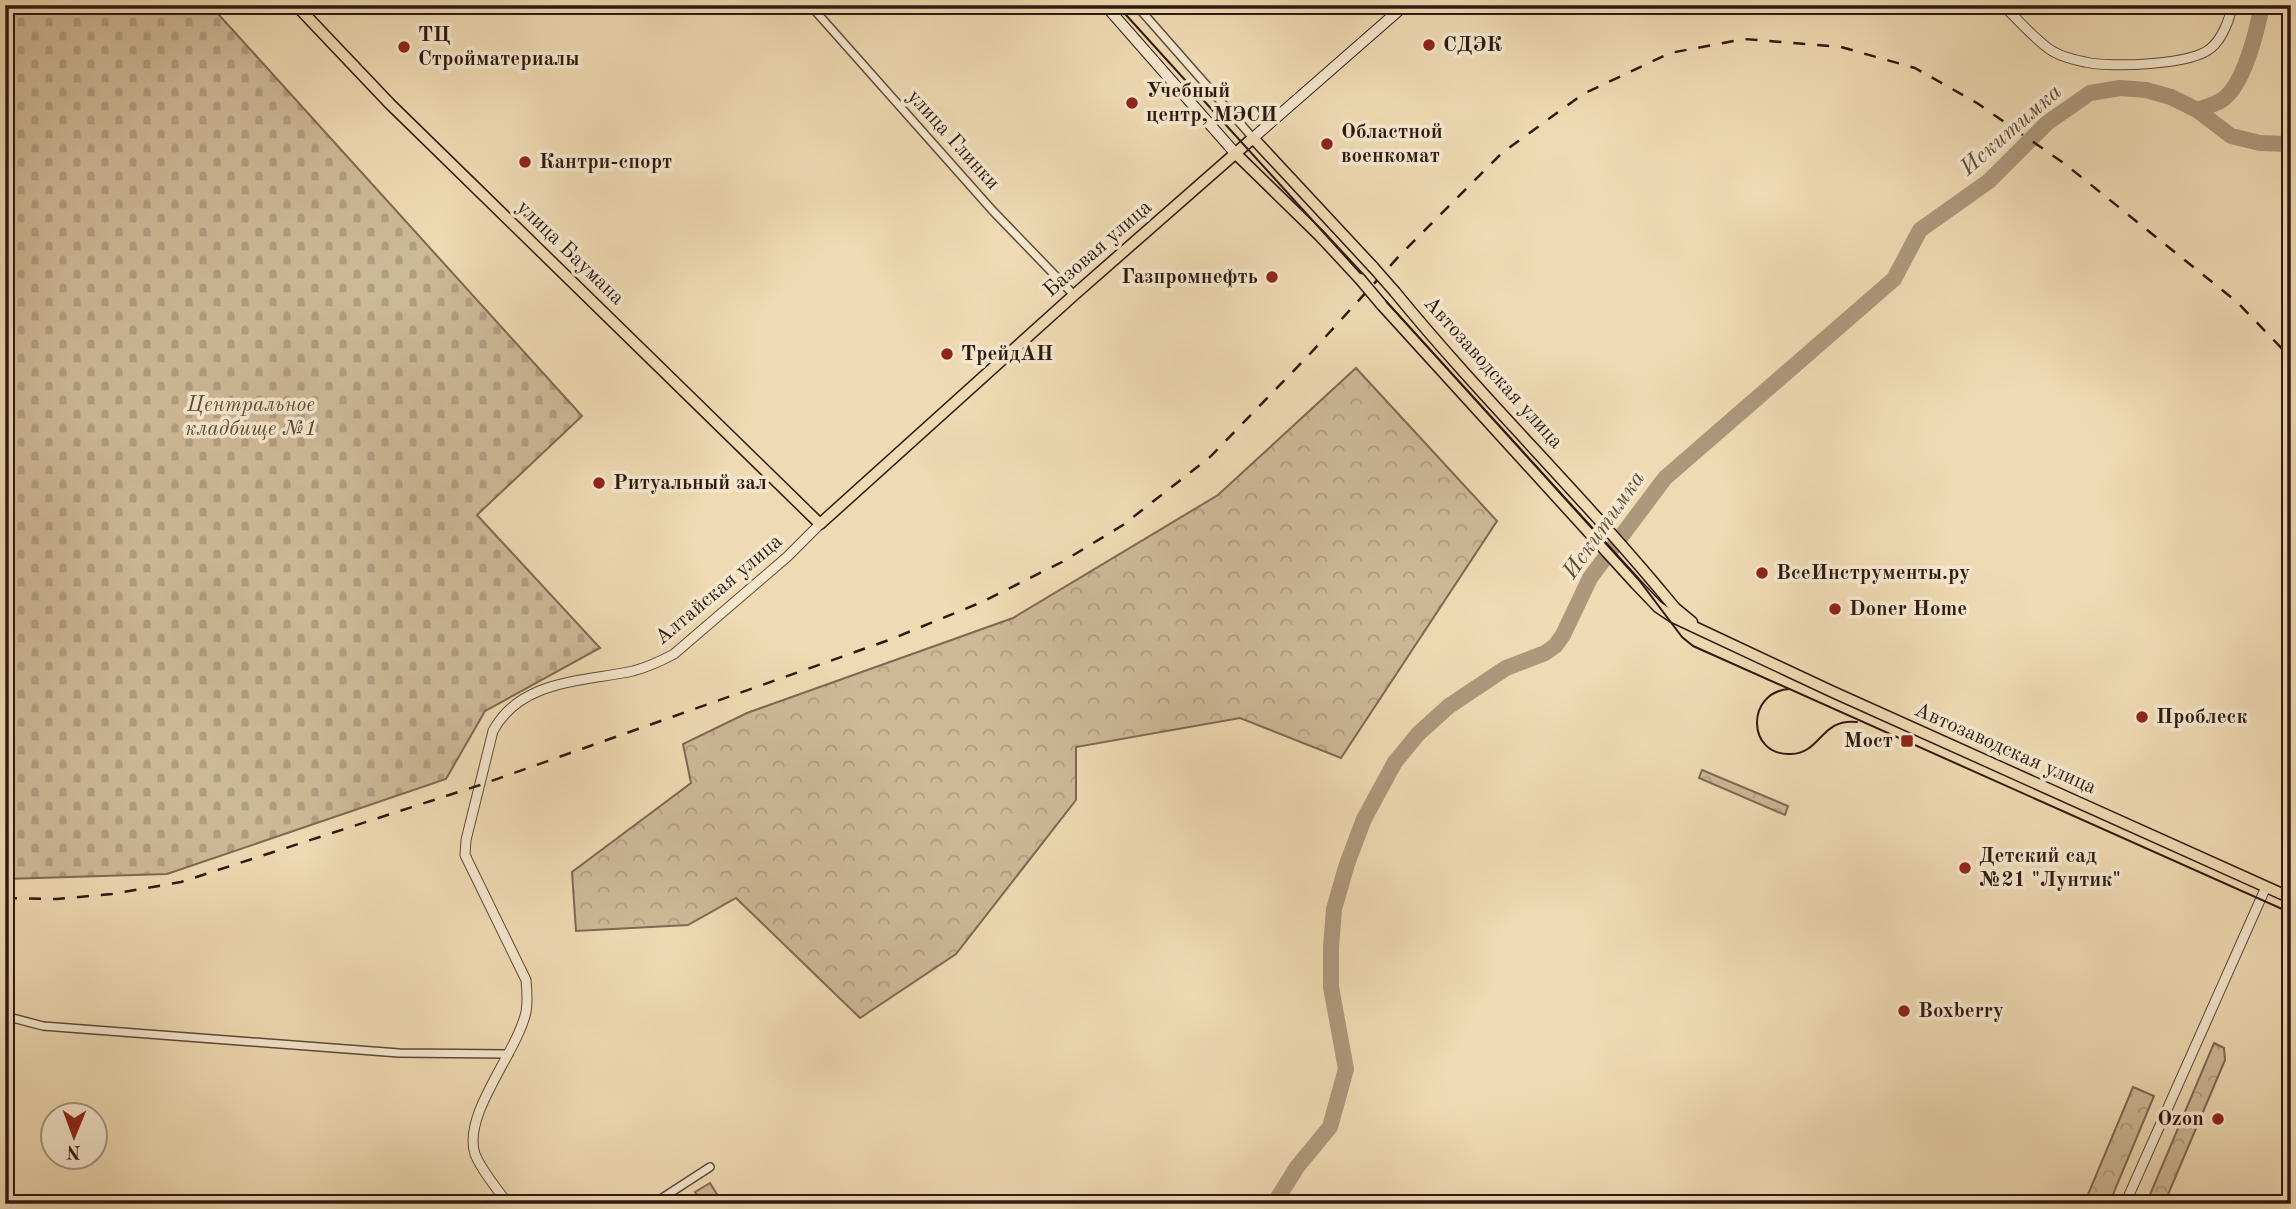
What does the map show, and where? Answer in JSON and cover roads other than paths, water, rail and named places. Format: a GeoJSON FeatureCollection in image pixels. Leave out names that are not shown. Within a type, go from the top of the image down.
{"type":"FeatureCollection","features":[{"type":"Feature","properties":{"kind":"main road","name":"улица Баумана"},"geometry":{"type":"LineString","coordinates":[[296,5],[390,104],[820,524]]}},
{"type":"Feature","properties":{"kind":"main road"},"geometry":{"type":"LineString","coordinates":[[1105,5],[1235,153]]}},
{"type":"Feature","properties":{"kind":"main road","name":"Базовая улица"},"geometry":{"type":"LineString","coordinates":[[820,524],[1074,295],[1405,5]]}},
{"type":"Feature","properties":{"kind":"main road","name":"Автозаводская улица"},"geometry":{"type":"LineString","coordinates":[[1253,138],[1373,267],[1647,573],[1675,608],[1705,632]]}},
{"type":"Feature","properties":{"kind":"main road","name":"Автозаводская улица"},"geometry":{"type":"LineString","coordinates":[[1235,153],[1320,236],[1658,607],[1673,617],[1833,692],[2291,898]]}},
{"type":"Feature","properties":{"kind":"street","name":"улица Глинки"},"geometry":{"type":"LineString","coordinates":[[810,5],[992,210],[1074,295]]}},
{"type":"Feature","properties":{"kind":"street"},"geometry":{"type":"LineString","coordinates":[[1136,5],[1253,138]]}},
{"type":"Feature","properties":{"kind":"street"},"geometry":{"type":"LineString","coordinates":[[2003,5],[2052,51],[2087,63],[2118,64],[2178,61],[2200,55],[2213,47],[2221,35],[2232,5]]}},
{"type":"Feature","properties":{"kind":"street","name":"Алтайская улица"},"geometry":{"type":"LineString","coordinates":[[508,1204],[480,1165],[474,1150],[473,1135],[481,1108],[509,1054],[527,1011],[526,979],[465,855],[466,840],[494,731],[500,718],[513,705],[530,695],[552,686],[635,670],[674,654],[787,557],[820,524]]}},
{"type":"Feature","properties":{"kind":"street"},"geometry":{"type":"LineString","coordinates":[[2125,1204],[2266,887]]}},
{"type":"Feature","properties":{"kind":"street"},"geometry":{"type":"LineString","coordinates":[[5,1016],[43,1026],[400,1053],[509,1054]]}},
{"type":"Feature","properties":{"kind":"street"},"geometry":{"type":"LineString","coordinates":[[653,1204],[709,1167]]}},
{"type":"Feature","properties":{"kind":"waterway"},"geometry":{"type":"LineString","coordinates":[[2197,110],[2222,100],[2237,82],[2248,57],[2262,5]]}},
{"type":"Feature","properties":{"kind":"waterway","name":"Искитимка"},"geometry":{"type":"LineString","coordinates":[[1274,1204],[1297,1167],[1330,1127],[1346,1069],[1331,987],[1334,909],[1364,819],[1395,762],[1418,734],[1449,706],[1506,668],[1545,653],[1555,646],[1590,578],[1665,478],[1894,279],[1920,230],[1989,181],[2047,123],[2090,93],[2120,88],[2146,90],[2171,97],[2197,110],[2231,136],[2260,143],[2291,144]]}},
{"type":"Feature","properties":{"kind":"tram line"},"geometry":{"type":"LineString","coordinates":[[1117,5],[1639,580],[1682,637],[1693,646],[2291,913]]}},
{"type":"Feature","properties":{"kind":"tram line"},"geometry":{"type":"LineString","coordinates":[[1789,689],[1775,693],[1765,701],[1759,711],[1759,735],[1766,745],[1776,752],[1801,752],[1835,725],[1857,722]]}},
{"type":"Feature","properties":{"kind":"railway"},"geometry":{"type":"LineString","coordinates":[[5,898],[57,899],[112,894],[181,882],[480,785],[889,640],[982,602],[1062,562],[1123,525],[1210,457],[1308,356],[1401,254],[1502,153],[1583,94],[1670,53],[1744,39],[1841,47],[1915,68],[1977,103],[2065,164],[2237,302],[2291,358]]}},
{"type":"Feature","properties":{"kind":"place","name":"СДЭК"},"geometry":{"type":"Point","coordinates":[1429,45]}},
{"type":"Feature","properties":{"kind":"place","name":"ТЦ Стройматериалы"},"geometry":{"type":"Point","coordinates":[404,47]}},
{"type":"Feature","properties":{"kind":"place","name":"Учебный центр, МЭСИ"},"geometry":{"type":"Point","coordinates":[1132,103]}},
{"type":"Feature","properties":{"kind":"place","name":"Областной военкомат"},"geometry":{"type":"Point","coordinates":[1327,144]}},
{"type":"Feature","properties":{"kind":"place","name":"Кантри-спорт"},"geometry":{"type":"Point","coordinates":[525,162]}},
{"type":"Feature","properties":{"kind":"place","name":"Газпромнефть"},"geometry":{"type":"Point","coordinates":[1272,277]}},
{"type":"Feature","properties":{"kind":"place","name":"ТрейдАН"},"geometry":{"type":"Point","coordinates":[947,354]}},
{"type":"Feature","properties":{"kind":"place","name":"Ритуальный зал"},"geometry":{"type":"Point","coordinates":[599,483]}},
{"type":"Feature","properties":{"kind":"place","name":"ВсеИнструменты.ру"},"geometry":{"type":"Point","coordinates":[1762,573]}},
{"type":"Feature","properties":{"kind":"place","name":"Doner Home"},"geometry":{"type":"Point","coordinates":[1835,609]}},
{"type":"Feature","properties":{"kind":"place","name":"Проблеск"},"geometry":{"type":"Point","coordinates":[2142,717]}},
{"type":"Feature","properties":{"kind":"place","name":"Мост"},"geometry":{"type":"Point","coordinates":[1907,741]}},
{"type":"Feature","properties":{"kind":"place","name":"Детский сад №21 \"Лунтик\""},"geometry":{"type":"Point","coordinates":[1965,868]}},
{"type":"Feature","properties":{"kind":"place","name":"Boxberry"},"geometry":{"type":"Point","coordinates":[1904,1011]}},
{"type":"Feature","properties":{"kind":"place","name":"Ozon"},"geometry":{"type":"Point","coordinates":[2218,1119]}},
{"type":"Feature","properties":{"kind":"park label","name":"Центральное кладбище №1"},"geometry":{"type":"Point","coordinates":[251,417]}}]}
